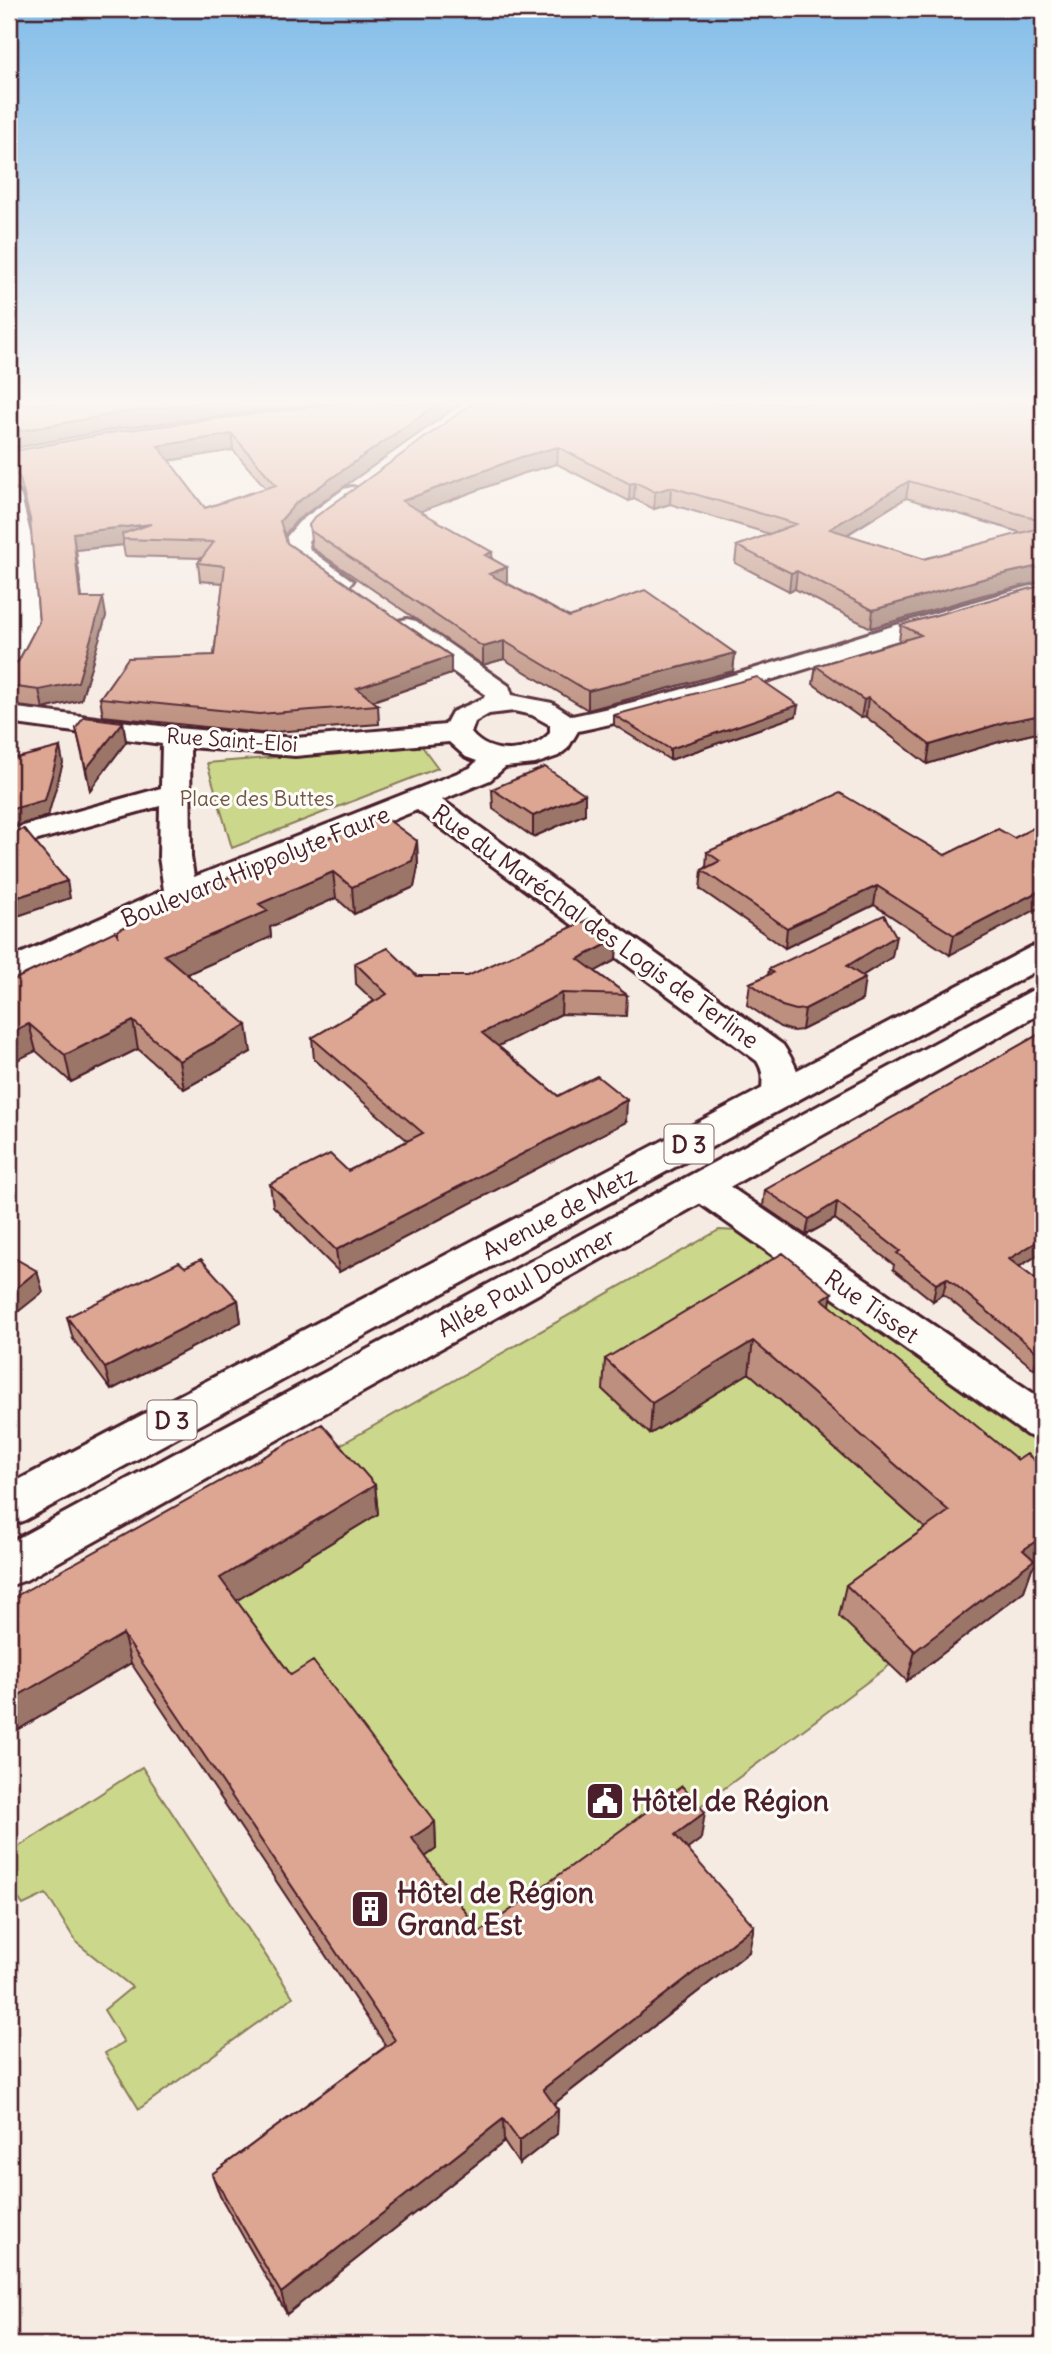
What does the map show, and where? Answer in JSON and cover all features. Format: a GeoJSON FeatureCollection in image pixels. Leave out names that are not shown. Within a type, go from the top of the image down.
{"type":"FeatureCollection","features":[{"type":"Feature","properties":{"kind":"street"},"geometry":{"type":"LineString","coordinates":[[9,673],[27,640],[19,537],[13,513]]}},
{"type":"Feature","properties":{"kind":"street"},"geometry":{"type":"LineString","coordinates":[[326,513],[307,527],[296,540],[299,553],[355,592]]}},
{"type":"Feature","properties":{"kind":"street"},"geometry":{"type":"LineString","coordinates":[[564,726],[630,715],[900,629],[1043,591]]}},
{"type":"Feature","properties":{"kind":"street"},"geometry":{"type":"LineString","coordinates":[[389,615],[499,691],[496,704]]}},
{"type":"Feature","properties":{"kind":"street"},"geometry":{"type":"LineString","coordinates":[[514,703],[547,710],[558,717],[564,726],[564,735],[558,743],[547,750],[516,757],[499,757],[470,748],[457,733],[462,718],[482,707],[496,704],[514,703]]}},
{"type":"Feature","properties":{"kind":"street","name":"Rue Saint-Eloi"},"geometry":{"type":"LineString","coordinates":[[9,715],[176,737],[295,747],[457,733]]}},
{"type":"Feature","properties":{"kind":"street"},"geometry":{"type":"LineString","coordinates":[[176,737],[175,857],[181,894]]}},
{"type":"Feature","properties":{"kind":"street","name":"Boulevard Hippolyte Faure"},"geometry":{"type":"LineString","coordinates":[[9,971],[181,894],[480,774],[499,757]]}},
{"type":"Feature","properties":{"kind":"street"},"geometry":{"type":"LineString","coordinates":[[9,839],[176,793]]}},
{"type":"Feature","properties":{"kind":"street","name":"Rue du Maréchal des Logis de Terline"},"geometry":{"type":"LineString","coordinates":[[419,798],[770,1053],[782,1072],[780,1095]]}},
{"type":"Feature","properties":{"kind":"street","name":"Avenue de Metz"},"geometry":{"type":"LineString","coordinates":[[9,1507],[1043,954]]}},
{"type":"Feature","properties":{"kind":"street","name":"Allée Paul Doumer"},"geometry":{"type":"LineString","coordinates":[[9,1566],[1043,998]]}},
{"type":"Feature","properties":{"kind":"street","name":"Rue Tisset"},"geometry":{"type":"LineString","coordinates":[[702,1186],[1043,1423]]}},
{"type":"Feature","properties":{"kind":"green space","name":"Place des Buttes"},"geometry":{"type":"Polygon","coordinates":[[[421,745],[438,768],[232,848],[207,763],[421,745]]]}},
{"type":"Feature","properties":{"kind":"green space"},"geometry":{"type":"Polygon","coordinates":[[[719,1230],[739,1231],[1043,1448],[1043,1468],[1009,1492],[817,1331],[604,1390],[650,1434],[749,1373],[941,1542],[840,1616],[890,1665],[683,1819],[481,1958],[414,1865],[436,1848],[295,1703],[226,1607],[377,1514],[326,1453],[719,1230]]]}},
{"type":"Feature","properties":{"kind":"green space"},"geometry":{"type":"Polygon","coordinates":[[[142,1767],[293,1997],[139,2109],[105,2053],[124,2042],[104,2010],[132,1987],[77,1943],[46,1894],[23,1905],[9,1885],[9,1853],[142,1767]]]}},
{"type":"Feature","properties":{"kind":"building"},"geometry":{"type":"Polygon","coordinates":[[[28,513],[287,513],[280,521],[287,543],[451,656],[357,688],[378,705],[259,714],[100,698],[128,658],[214,655],[225,566],[198,563],[214,542],[123,539],[122,534],[151,524],[73,533],[80,598],[103,598],[78,682],[39,690],[9,686],[9,664],[18,662],[39,622],[28,513]]]}},
{"type":"Feature","properties":{"kind":"building"},"geometry":{"type":"Polygon","coordinates":[[[321,513],[423,513],[492,552],[485,555],[507,567],[489,574],[569,617],[645,590],[735,653],[588,691],[504,641],[483,647],[311,531],[309,525],[321,513]]]}},
{"type":"Feature","properties":{"kind":"building"},"geometry":{"type":"Polygon","coordinates":[[[758,513],[857,513],[830,529],[924,559],[1043,527],[1043,565],[873,610],[797,571],[791,573],[737,546],[796,524],[758,513]]]}},
{"type":"Feature","properties":{"kind":"building"},"geometry":{"type":"Polygon","coordinates":[[[1016,513],[1043,513],[1043,521],[1016,513]]]}},
{"type":"Feature","properties":{"kind":"building"},"geometry":{"type":"Polygon","coordinates":[[[1043,585],[1043,716],[1005,722],[930,745],[868,698],[864,700],[816,666],[921,635],[901,625],[1043,585]]]}},
{"type":"Feature","properties":{"kind":"building"},"geometry":{"type":"Polygon","coordinates":[[[757,677],[798,705],[670,749],[614,715],[757,677]]]}},
{"type":"Feature","properties":{"kind":"building"},"geometry":{"type":"Polygon","coordinates":[[[84,717],[123,722],[86,769],[76,728],[84,717]]]}},
{"type":"Feature","properties":{"kind":"building"},"geometry":{"type":"Polygon","coordinates":[[[60,747],[45,800],[9,810],[9,760],[60,747]]]}},
{"type":"Feature","properties":{"kind":"building"},"geometry":{"type":"Polygon","coordinates":[[[545,767],[585,794],[533,816],[492,789],[545,767]]]}},
{"type":"Feature","properties":{"kind":"building"},"geometry":{"type":"Polygon","coordinates":[[[840,793],[945,855],[998,829],[1014,838],[1043,823],[1043,889],[954,935],[877,886],[787,928],[702,870],[720,861],[707,852],[840,793]]]}},
{"type":"Feature","properties":{"kind":"building"},"geometry":{"type":"Polygon","coordinates":[[[383,816],[417,841],[412,861],[352,887],[333,872],[259,904],[268,911],[164,955],[247,1025],[179,1061],[133,1021],[65,1055],[29,1024],[9,1033],[9,982],[115,931],[118,935],[118,930],[212,884],[383,816]]]}},
{"type":"Feature","properties":{"kind":"building"},"geometry":{"type":"Polygon","coordinates":[[[24,829],[67,881],[9,900],[9,833],[24,829]]]}},
{"type":"Feature","properties":{"kind":"building"},"geometry":{"type":"Polygon","coordinates":[[[884,915],[896,936],[847,966],[865,978],[805,1009],[796,1010],[782,1006],[750,983],[773,973],[769,969],[884,915]]]}},
{"type":"Feature","properties":{"kind":"building"},"geometry":{"type":"Polygon","coordinates":[[[589,919],[617,939],[578,959],[627,995],[562,993],[482,1033],[558,1096],[597,1076],[627,1100],[336,1250],[270,1184],[330,1154],[348,1171],[423,1133],[312,1038],[387,994],[355,963],[388,948],[417,976],[468,976],[589,919]]]}},
{"type":"Feature","properties":{"kind":"building"},"geometry":{"type":"Polygon","coordinates":[[[1043,1032],[1043,1134],[1037,1140],[1043,1144],[1043,1238],[1009,1259],[1043,1285],[1043,1354],[1038,1353],[947,1278],[936,1284],[897,1253],[900,1251],[837,1202],[809,1219],[765,1190],[1043,1032]]]}},
{"type":"Feature","properties":{"kind":"building"},"geometry":{"type":"Polygon","coordinates":[[[783,1253],[832,1293],[822,1299],[1018,1460],[1027,1454],[1043,1468],[1043,1536],[1023,1550],[1034,1560],[915,1651],[846,1585],[949,1511],[753,1341],[652,1403],[605,1359],[783,1253]]]}},
{"type":"Feature","properties":{"kind":"building"},"geometry":{"type":"Polygon","coordinates":[[[9,1255],[37,1271],[9,1294],[9,1255]]]}},
{"type":"Feature","properties":{"kind":"building"},"geometry":{"type":"Polygon","coordinates":[[[201,1259],[238,1300],[105,1368],[67,1317],[179,1262],[185,1267],[201,1259]]]}},
{"type":"Feature","properties":{"kind":"building","name":"Hôtel de Région Grand Est"},"geometry":{"type":"Polygon","coordinates":[[[322,1424],[375,1485],[220,1578],[291,1675],[313,1661],[435,1822],[412,1838],[480,1932],[682,1786],[705,1812],[675,1835],[754,1926],[543,2089],[558,2110],[519,2141],[503,2119],[281,2293],[212,2174],[395,2040],[123,1634],[9,1701],[9,1600],[322,1424]]]}},
{"type":"Feature","properties":{"kind":"place","name":"Hôtel de Région"},"geometry":{"type":"Point","coordinates":[605,1801]}},
{"type":"Feature","properties":{"kind":"place","name":"Hôtel de Région Grand Est"},"geometry":{"type":"Point","coordinates":[370,1909]}}]}
